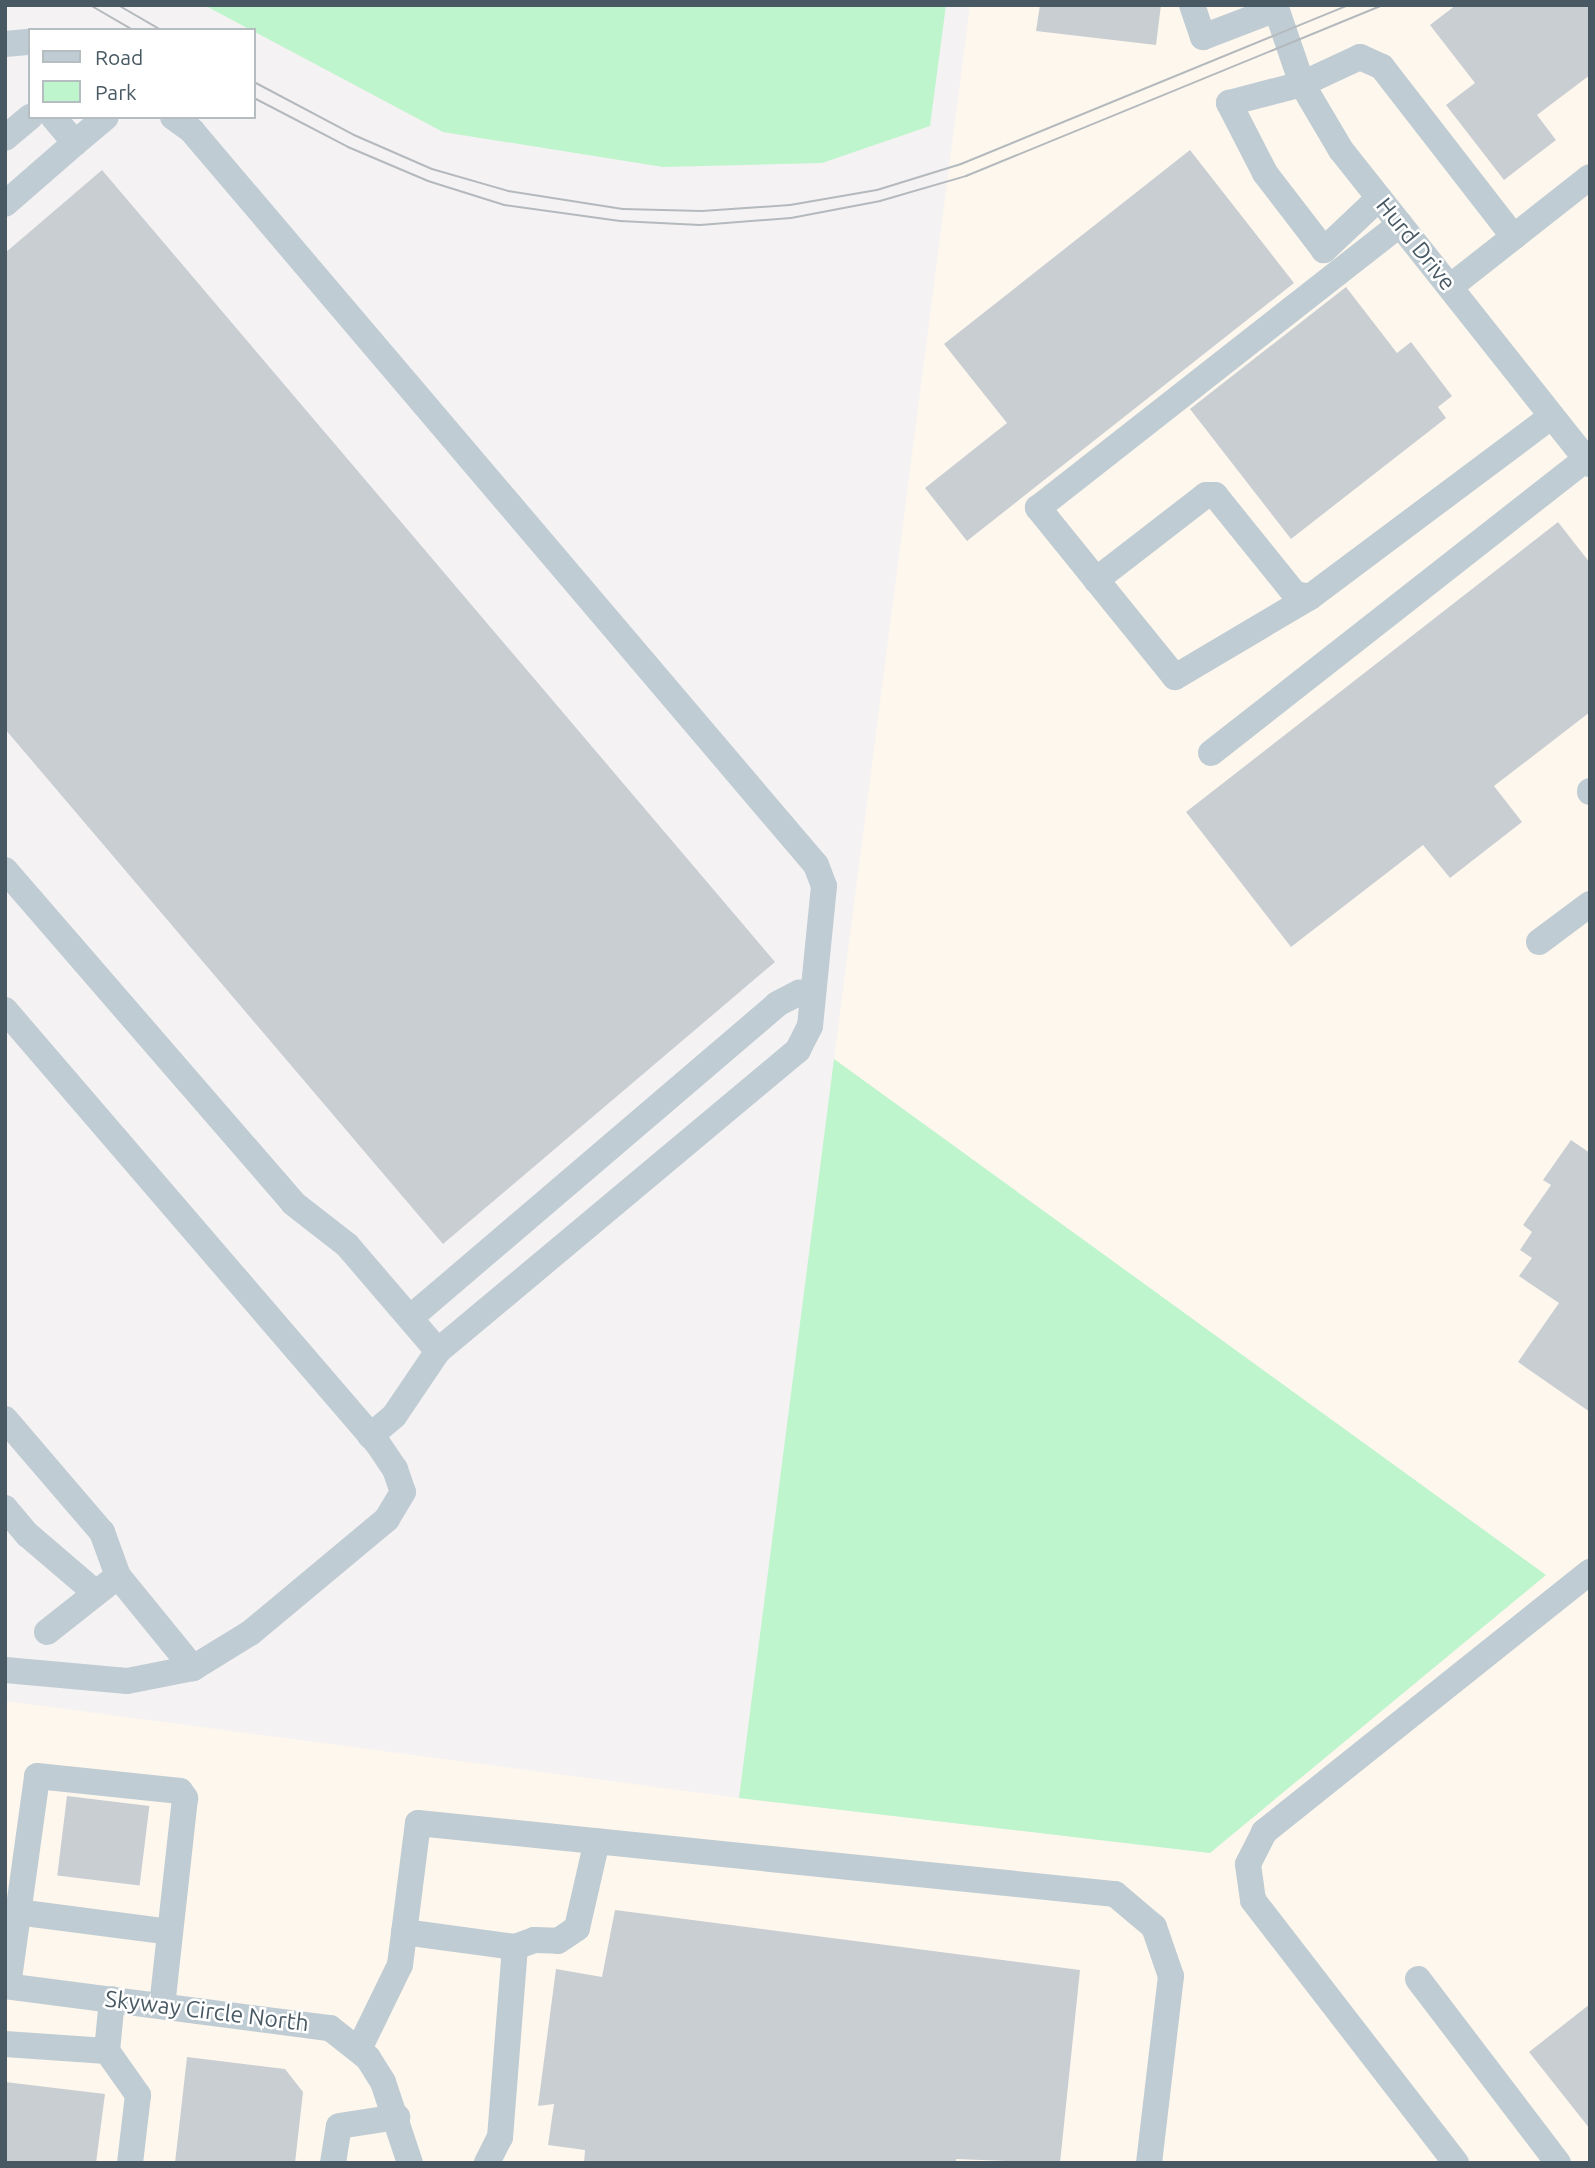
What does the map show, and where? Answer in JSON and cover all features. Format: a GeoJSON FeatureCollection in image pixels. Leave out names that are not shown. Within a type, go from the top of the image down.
{"type":"FeatureCollection","features":[{"type":"Feature","properties":{"kind":"street"},"geometry":{"type":"LineString","coordinates":[[1192,5],[1203,37],[1276,7]]}},
{"type":"Feature","properties":{"kind":"street","name":"Hurd Drive"},"geometry":{"type":"LineString","coordinates":[[1276,7],[1302,84],[1341,150],[1588,462]]}},
{"type":"Feature","properties":{"kind":"street"},"geometry":{"type":"LineString","coordinates":[[5,44],[28,42]]}},
{"type":"Feature","properties":{"kind":"street"},"geometry":{"type":"LineString","coordinates":[[1379,198],[1324,250],[1265,173],[1229,103],[1302,84],[1360,57],[1382,67],[1514,237]]}},
{"type":"Feature","properties":{"kind":"street"},"geometry":{"type":"LineString","coordinates":[[5,138],[28,119]]}},
{"type":"Feature","properties":{"kind":"street"},"geometry":{"type":"LineString","coordinates":[[55,119],[75,144]]}},
{"type":"Feature","properties":{"kind":"street"},"geometry":{"type":"LineString","coordinates":[[5,204],[104,119]]}},
{"type":"Feature","properties":{"kind":"street"},"geometry":{"type":"LineString","coordinates":[[176,119],[192,131],[816,865],[824,886],[810,1026],[799,1050],[776,1072],[438,1351],[394,1416],[370,1436]]}},
{"type":"Feature","properties":{"kind":"street"},"geometry":{"type":"LineString","coordinates":[[1450,287],[1590,177]]}},
{"type":"Feature","properties":{"kind":"street"},"geometry":{"type":"LineString","coordinates":[[1400,224],[1038,508],[1175,677],[1310,597],[1551,417]]}},
{"type":"Feature","properties":{"kind":"street"},"geometry":{"type":"LineString","coordinates":[[1211,753],[1588,462]]}},
{"type":"Feature","properties":{"kind":"street"},"geometry":{"type":"LineString","coordinates":[[1096,580],[1206,495],[1216,495],[1295,594],[1310,597]]}},
{"type":"Feature","properties":{"kind":"street"},"geometry":{"type":"LineString","coordinates":[[5,870],[293,1203],[347,1245],[438,1351]]}},
{"type":"Feature","properties":{"kind":"street"},"geometry":{"type":"LineString","coordinates":[[1539,942],[1590,904]]}},
{"type":"Feature","properties":{"kind":"street"},"geometry":{"type":"LineString","coordinates":[[410,1318],[777,1004],[799,993],[813,995]]}},
{"type":"Feature","properties":{"kind":"street"},"geometry":{"type":"LineString","coordinates":[[5,1010],[370,1436],[395,1469],[403,1492],[387,1519],[250,1633],[194,1668],[127,1681],[5,1670]]}},
{"type":"Feature","properties":{"kind":"street"},"geometry":{"type":"LineString","coordinates":[[5,1419],[102,1532],[118,1576],[194,1668]]}},
{"type":"Feature","properties":{"kind":"street"},"geometry":{"type":"LineString","coordinates":[[5,1508],[28,1535],[96,1593]]}},
{"type":"Feature","properties":{"kind":"street"},"geometry":{"type":"LineString","coordinates":[[1456,2163],[1252,1900],[1248,1864],[1264,1832],[1590,1572]]}},
{"type":"Feature","properties":{"kind":"street"},"geometry":{"type":"LineString","coordinates":[[47,1633],[118,1576]]}},
{"type":"Feature","properties":{"kind":"street"},"geometry":{"type":"LineString","coordinates":[[6,1986],[37,1776],[180,1791],[185,1798],[162,2006]]}},
{"type":"Feature","properties":{"kind":"street"},"geometry":{"type":"LineString","coordinates":[[359,2049],[400,1965],[418,1823],[1115,1894],[1154,1927],[1171,1976],[1150,2163]]}},
{"type":"Feature","properties":{"kind":"street"},"geometry":{"type":"LineString","coordinates":[[404,1932],[515,1947],[534,1940],[558,1941],[578,1927],[597,1841]]}},
{"type":"Feature","properties":{"kind":"street"},"geometry":{"type":"LineString","coordinates":[[17,1912],[170,1932]]}},
{"type":"Feature","properties":{"kind":"street"},"geometry":{"type":"LineString","coordinates":[[487,2163],[500,2137],[515,1947]]}},
{"type":"Feature","properties":{"kind":"street"},"geometry":{"type":"LineString","coordinates":[[1418,1979],[1558,2163]]}},
{"type":"Feature","properties":{"kind":"street","name":"Skyway Circle North"},"geometry":{"type":"LineString","coordinates":[[6,1986],[330,2028],[359,2049],[383,2082],[397,2117],[410,2163]]}},
{"type":"Feature","properties":{"kind":"street"},"geometry":{"type":"LineString","coordinates":[[112,1998],[107,2051],[138,2095],[130,2163]]}},
{"type":"Feature","properties":{"kind":"street"},"geometry":{"type":"LineString","coordinates":[[5,2044],[107,2051]]}},
{"type":"Feature","properties":{"kind":"street"},"geometry":{"type":"LineString","coordinates":[[333,2163],[339,2126],[397,2117]]}},
{"type":"Feature","properties":{"kind":"shaded area"},"geometry":{"type":"Polygon","coordinates":[[[970,5],[1590,5],[1590,2163],[5,2163],[5,1701],[739,1798],[1210,1853],[1546,1575],[834,1059],[970,5]]]}},
{"type":"Feature","properties":{"kind":"green space"},"geometry":{"type":"Polygon","coordinates":[[[204,5],[946,5],[930,126],[822,163],[663,167],[443,132],[256,33],[256,28],[247,28],[204,5]]]}},
{"type":"Feature","properties":{"kind":"green space"},"geometry":{"type":"Polygon","coordinates":[[[834,1059],[1546,1575],[1210,1853],[739,1798],[834,1059]]]}},
{"type":"Feature","properties":{"kind":"building"},"geometry":{"type":"Polygon","coordinates":[[[1040,5],[1161,5],[1156,45],[1036,31],[1040,5]]]}},
{"type":"Feature","properties":{"kind":"building"},"geometry":{"type":"Polygon","coordinates":[[[1456,5],[1590,5],[1590,75],[1537,115],[1556,140],[1504,180],[1446,105],[1475,83],[1430,25],[1456,5]]]}},
{"type":"Feature","properties":{"kind":"building"},"geometry":{"type":"Polygon","coordinates":[[[1190,150],[1294,283],[967,541],[925,488],[1007,423],[944,344],[1190,150]]]}},
{"type":"Feature","properties":{"kind":"building"},"geometry":{"type":"Polygon","coordinates":[[[102,170],[775,962],[443,1244],[5,729],[5,253],[102,170]]]}},
{"type":"Feature","properties":{"kind":"building"},"geometry":{"type":"Polygon","coordinates":[[[1346,287],[1397,353],[1411,342],[1452,396],[1438,407],[1446,418],[1291,539],[1190,409],[1346,287]]]}},
{"type":"Feature","properties":{"kind":"building"},"geometry":{"type":"Polygon","coordinates":[[[1558,522],[1590,563],[1590,712],[1494,786],[1522,822],[1450,878],[1423,845],[1291,947],[1186,812],[1558,522]]]}},
{"type":"Feature","properties":{"kind":"building"},"geometry":{"type":"Polygon","coordinates":[[[1571,1140],[1590,1153],[1590,1412],[1518,1362],[1559,1303],[1519,1276],[1532,1258],[1520,1250],[1532,1232],[1523,1225],[1551,1185],[1543,1180],[1571,1140]]]}},
{"type":"Feature","properties":{"kind":"building"},"geometry":{"type":"Polygon","coordinates":[[[67,1796],[149,1806],[140,1886],[57,1875],[67,1796]]]}},
{"type":"Feature","properties":{"kind":"building"},"geometry":{"type":"Polygon","coordinates":[[[615,1910],[1080,1970],[1060,2163],[956,2159],[956,2163],[584,2163],[585,2150],[548,2145],[554,2104],[538,2106],[556,1969],[602,1977],[615,1910]]]}},
{"type":"Feature","properties":{"kind":"building"},"geometry":{"type":"Polygon","coordinates":[[[1590,2004],[1590,2129],[1529,2052],[1590,2004]]]}},
{"type":"Feature","properties":{"kind":"building"},"geometry":{"type":"Polygon","coordinates":[[[187,2057],[285,2069],[303,2092],[295,2163],[175,2163],[187,2057]]]}},
{"type":"Feature","properties":{"kind":"building"},"geometry":{"type":"Polygon","coordinates":[[[5,2082],[105,2094],[96,2163],[5,2163],[5,2082]]]}},
{"type":"Feature","properties":{"kind":"tram line"},"geometry":{"type":"LineString","coordinates":[[90,5],[130,28]]}},
{"type":"Feature","properties":{"kind":"tram line"},"geometry":{"type":"LineString","coordinates":[[118,5],[158,28]]}},
{"type":"Feature","properties":{"kind":"tram line"},"geometry":{"type":"LineString","coordinates":[[256,83],[354,135],[432,169],[508,191],[623,209],[702,211],[790,205],[877,190],[961,164],[1348,5]]}},
{"type":"Feature","properties":{"kind":"tram line"},"geometry":{"type":"LineString","coordinates":[[256,99],[348,147],[428,181],[504,205],[620,221],[700,225],[791,218],[880,201],[966,176],[1382,5]]}}]}
